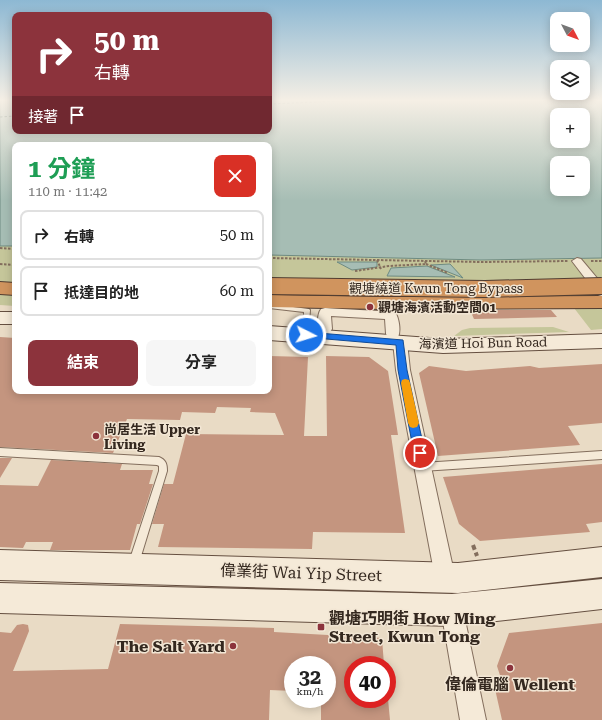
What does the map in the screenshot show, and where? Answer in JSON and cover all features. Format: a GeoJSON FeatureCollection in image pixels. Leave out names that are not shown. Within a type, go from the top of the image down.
{"type":"FeatureCollection","features":[{"type":"Feature","properties":{"kind":"highway"},"geometry":{"type":"LineString","coordinates":[[0,275],[12,276]]}},
{"type":"Feature","properties":{"kind":"highway","name":"觀塘繞道 Kwun Tong Bypass"},"geometry":{"type":"LineString","coordinates":[[272,286],[485,289],[602,286]]}},
{"type":"Feature","properties":{"kind":"highway"},"geometry":{"type":"LineString","coordinates":[[0,288],[12,289]]}},
{"type":"Feature","properties":{"kind":"highway","name":"觀塘繞道 Kwun Tong Bypass"},"geometry":{"type":"LineString","coordinates":[[272,301],[384,303],[602,302]]}},
{"type":"Feature","properties":{"kind":"main road"},"geometry":{"type":"LineString","coordinates":[[0,318],[12,318]]}},
{"type":"Feature","properties":{"kind":"main road","name":"海濱道 Hoi Bun Road"},"geometry":{"type":"LineString","coordinates":[[272,333],[397,338],[443,346],[602,341]]}},
{"type":"Feature","properties":{"kind":"main road","name":"偉業街 Wai Yip Street"},"geometry":{"type":"LineString","coordinates":[[0,565],[445,577],[484,576],[602,562]]}},
{"type":"Feature","properties":{"kind":"main road"},"geometry":{"type":"LineString","coordinates":[[0,598],[468,610],[602,594]]}},
{"type":"Feature","properties":{"kind":"street"},"geometry":{"type":"LineString","coordinates":[[577,261],[602,292]]}},
{"type":"Feature","properties":{"kind":"street"},"geometry":{"type":"LineString","coordinates":[[325,329],[325,312],[391,315],[397,338],[445,577]]}},
{"type":"Feature","properties":{"kind":"street"},"geometry":{"type":"LineString","coordinates":[[452,610],[473,720]]}},
{"type":"Feature","properties":{"kind":"lane"},"geometry":{"type":"LineString","coordinates":[[272,306],[306,310],[306,335]]}},
{"type":"Feature","properties":{"kind":"lane"},"geometry":{"type":"LineString","coordinates":[[0,452],[159,461],[163,464],[163,471],[132,568]]}},
{"type":"Feature","properties":{"kind":"lane"},"geometry":{"type":"LineString","coordinates":[[422,467],[602,455]]}},
{"type":"Feature","properties":{"kind":"path"},"geometry":{"type":"LineString","coordinates":[[0,248],[12,249]]}},
{"type":"Feature","properties":{"kind":"path"},"geometry":{"type":"LineString","coordinates":[[272,258],[482,262],[602,261]]}},
{"type":"Feature","properties":{"kind":"path"},"geometry":{"type":"LineString","coordinates":[[377,260],[382,274]]}},
{"type":"Feature","properties":{"kind":"path"},"geometry":{"type":"LineString","coordinates":[[351,272],[426,264],[425,261]]}},
{"type":"Feature","properties":{"kind":"path"},"geometry":{"type":"LineString","coordinates":[[0,264],[12,265]]}},
{"type":"Feature","properties":{"kind":"green space"},"geometry":{"type":"Polygon","coordinates":[[[0,246],[12,246],[12,306],[0,305],[0,246]]]}},
{"type":"Feature","properties":{"kind":"green space"},"geometry":{"type":"Polygon","coordinates":[[[272,255],[481,260],[602,258],[602,329],[591,330],[557,286],[272,285],[272,255]]]}},
{"type":"Feature","properties":{"kind":"green space"},"geometry":{"type":"Polygon","coordinates":[[[553,327],[569,332],[454,336],[462,330],[470,328],[553,327]]]}},
{"type":"Feature","properties":{"kind":"shaded area"},"geometry":{"type":"Polygon","coordinates":[[[0,134],[550,134],[550,148],[590,148],[590,134],[602,134],[602,258],[481,260],[272,255],[272,142],[12,142],[12,246],[0,246],[0,134]]]}},
{"type":"Feature","properties":{"kind":"shaded area"},"geometry":{"type":"Polygon","coordinates":[[[337,262],[377,262],[377,267],[352,270],[337,262]]]}},
{"type":"Feature","properties":{"kind":"shaded area"},"geometry":{"type":"Polygon","coordinates":[[[450,264],[463,278],[431,265],[450,264]]]}},
{"type":"Feature","properties":{"kind":"shaded area"},"geometry":{"type":"Polygon","coordinates":[[[427,266],[455,277],[387,276],[391,268],[427,266]]]}},
{"type":"Feature","properties":{"kind":"building"},"geometry":{"type":"Polygon","coordinates":[[[470,310],[551,310],[557,317],[474,319],[470,310]]]}},
{"type":"Feature","properties":{"kind":"building"},"geometry":{"type":"Polygon","coordinates":[[[0,337],[12,338],[12,394],[272,394],[272,356],[308,357],[304,436],[327,436],[326,356],[369,357],[388,371],[398,435],[391,435],[405,533],[313,532],[312,549],[158,547],[164,524],[152,524],[164,484],[173,484],[186,434],[284,435],[275,413],[250,412],[251,408],[217,407],[215,413],[182,412],[180,420],[127,419],[113,453],[0,447],[0,337]]]}},
{"type":"Feature","properties":{"kind":"building"},"geometry":{"type":"Polygon","coordinates":[[[602,364],[602,423],[568,426],[580,445],[438,456],[419,373],[429,366],[466,371],[530,366],[539,368],[602,364]]]}},
{"type":"Feature","properties":{"kind":"building"},"geometry":{"type":"Polygon","coordinates":[[[0,458],[12,458],[0,478],[0,458]]]}},
{"type":"Feature","properties":{"kind":"building"},"geometry":{"type":"Polygon","coordinates":[[[51,460],[122,464],[120,470],[153,470],[149,484],[153,484],[140,524],[137,524],[130,550],[50,550],[53,542],[26,542],[23,548],[0,547],[0,485],[38,486],[51,460]]]}},
{"type":"Feature","properties":{"kind":"building"},"geometry":{"type":"Polygon","coordinates":[[[602,464],[602,522],[586,524],[590,532],[480,541],[459,524],[443,477],[602,464]]]}},
{"type":"Feature","properties":{"kind":"building"},"geometry":{"type":"Polygon","coordinates":[[[602,623],[602,720],[502,720],[495,689],[504,688],[497,666],[509,633],[602,623]]]}},
{"type":"Feature","properties":{"kind":"building"},"geometry":{"type":"Polygon","coordinates":[[[120,624],[274,628],[274,632],[382,638],[383,656],[344,656],[344,708],[389,708],[390,720],[321,720],[321,708],[336,708],[336,656],[284,656],[284,691],[270,690],[269,720],[0,720],[0,632],[11,633],[17,625],[28,625],[29,631],[13,671],[108,669],[120,624]]]}},
{"type":"Feature","properties":{"kind":"slow traffic"},"geometry":{"type":"LineString","coordinates":[[405,383],[413,423]]}},
{"type":"Feature","properties":{"kind":"place","name":"觀塘海濱活動空間01"},"geometry":{"type":"Point","coordinates":[370,307]}},
{"type":"Feature","properties":{"kind":"place","name":"尚居生活 Upper Living"},"geometry":{"type":"Point","coordinates":[96,436]}},
{"type":"Feature","properties":{"kind":"place","name":"觀塘巧明街 How Ming Street, Kwun Tong"},"geometry":{"type":"Point","coordinates":[321,627]}},
{"type":"Feature","properties":{"kind":"place","name":"The Salt Yard"},"geometry":{"type":"Point","coordinates":[233,646]}},
{"type":"Feature","properties":{"kind":"place","name":"偉倫電腦 Wellent"},"geometry":{"type":"Point","coordinates":[510,668]}},
{"type":"Feature","properties":{"kind":"route"},"geometry":{"type":"LineString","coordinates":[[306,335],[400,342],[403,370],[420,453]]}}]}
